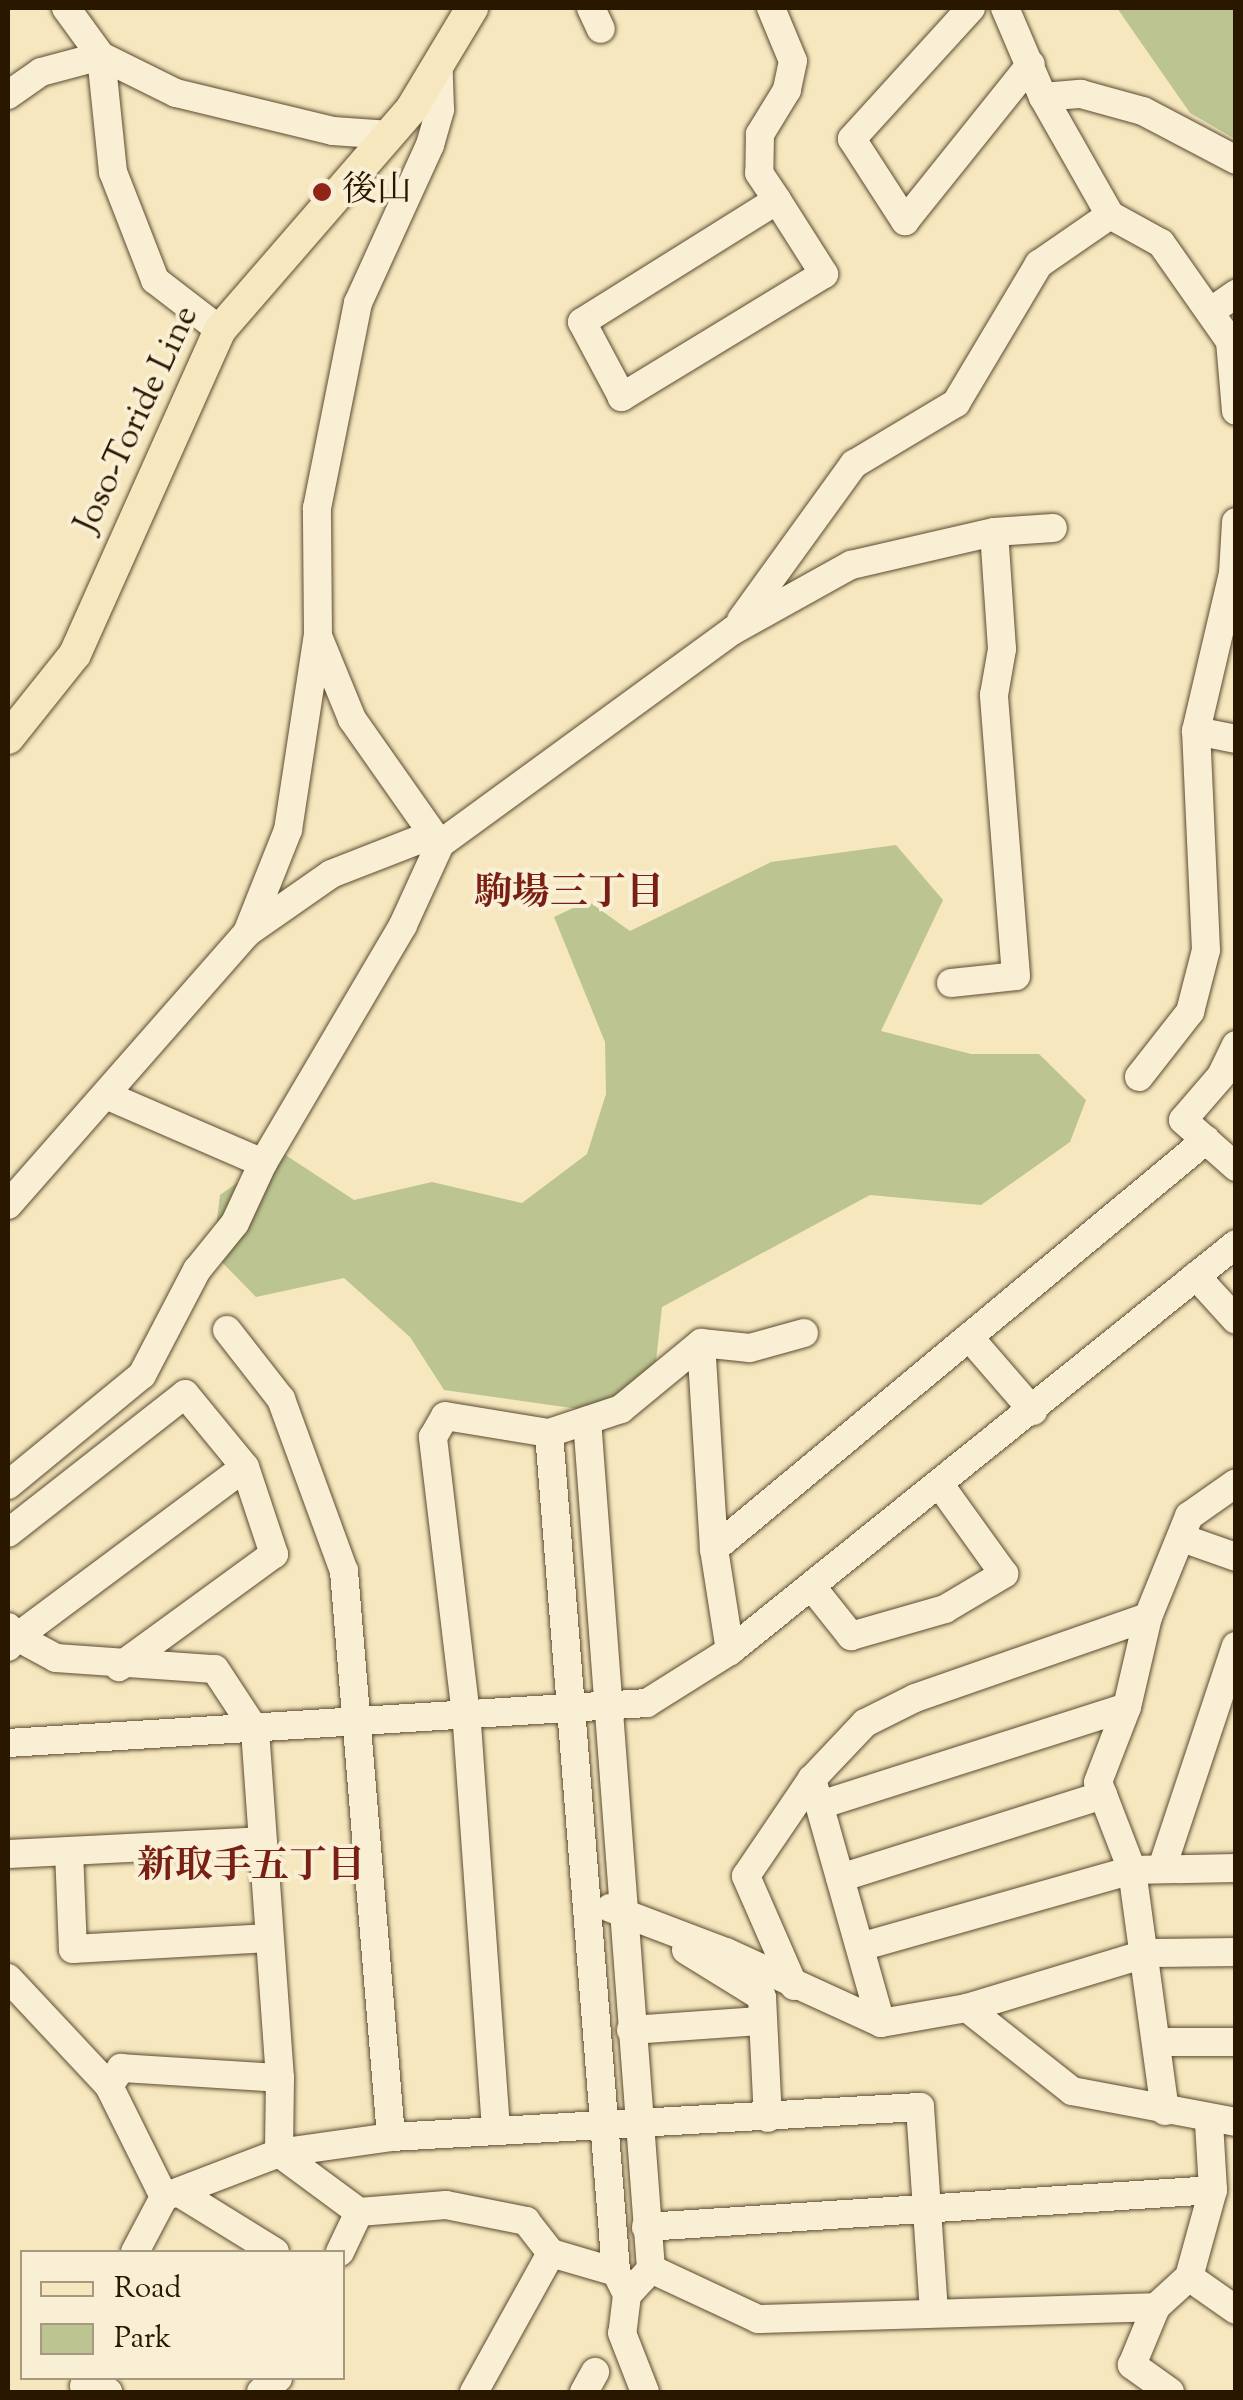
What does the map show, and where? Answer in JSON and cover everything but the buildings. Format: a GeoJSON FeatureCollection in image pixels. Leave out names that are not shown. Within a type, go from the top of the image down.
{"type":"FeatureCollection","features":[{"type":"Feature","properties":{"kind":"main road","name":"Joso-Toride Line"},"geometry":{"type":"LineString","coordinates":[[8,738],[75,654],[220,330],[390,135],[439,70],[472,8]]}},
{"type":"Feature","properties":{"kind":"street"},"geometry":{"type":"LineString","coordinates":[[66,8],[101,56],[176,93],[333,131],[390,135]]}},
{"type":"Feature","properties":{"kind":"street"},"geometry":{"type":"LineString","coordinates":[[771,8],[793,61],[787,90],[760,134],[760,173],[824,274],[622,397],[582,322],[777,200]]}},
{"type":"Feature","properties":{"kind":"street"},"geometry":{"type":"LineString","coordinates":[[971,8],[852,138],[905,221],[1031,64]]}},
{"type":"Feature","properties":{"kind":"street"},"geometry":{"type":"LineString","coordinates":[[1005,8],[1043,97],[1110,215],[1161,243],[1230,340],[1236,411]]}},
{"type":"Feature","properties":{"kind":"street"},"geometry":{"type":"LineString","coordinates":[[8,95],[41,72],[101,56]]}},
{"type":"Feature","properties":{"kind":"street"},"geometry":{"type":"LineString","coordinates":[[101,56],[113,172],[155,280],[220,330]]}},
{"type":"Feature","properties":{"kind":"street"},"geometry":{"type":"LineString","coordinates":[[247,933],[288,830],[318,635],[317,508],[358,303],[430,145],[440,109],[439,70]]}},
{"type":"Feature","properties":{"kind":"street"},"geometry":{"type":"LineString","coordinates":[[1043,97],[1081,94],[1144,112],[1236,160]]}},
{"type":"Feature","properties":{"kind":"street"},"geometry":{"type":"LineString","coordinates":[[734,630],[854,464],[956,402],[1039,264],[1110,215]]}},
{"type":"Feature","properties":{"kind":"street"},"geometry":{"type":"LineString","coordinates":[[1210,312],[1236,294]]}},
{"type":"Feature","properties":{"kind":"street"},"geometry":{"type":"LineString","coordinates":[[8,1205],[96,1100],[108,1096],[247,933],[331,874],[435,840],[734,630],[851,565],[994,532],[1052,528]]}},
{"type":"Feature","properties":{"kind":"street"},"geometry":{"type":"LineString","coordinates":[[950,983],[1016,976],[994,696],[1002,649],[994,532]]}},
{"type":"Feature","properties":{"kind":"street"},"geometry":{"type":"LineString","coordinates":[[1140,1076],[1190,1012],[1206,950],[1196,731],[1229,620],[1235,541]]}},
{"type":"Feature","properties":{"kind":"street"},"geometry":{"type":"LineString","coordinates":[[318,635],[352,719],[435,840]]}},
{"type":"Feature","properties":{"kind":"street"},"geometry":{"type":"LineString","coordinates":[[1196,731],[1236,738]]}},
{"type":"Feature","properties":{"kind":"street"},"geometry":{"type":"LineString","coordinates":[[8,1484],[142,1376],[197,1270],[235,1223],[263,1163],[404,925],[435,840]]}},
{"type":"Feature","properties":{"kind":"street"},"geometry":{"type":"LineString","coordinates":[[1236,1045],[1221,1076],[1182,1120],[1236,1167]]}},
{"type":"Feature","properties":{"kind":"street"},"geometry":{"type":"LineString","coordinates":[[108,1096],[195,1139],[263,1163]]}},
{"type":"Feature","properties":{"kind":"street"},"geometry":{"type":"LineString","coordinates":[[714,1549],[1206,1140]]}},
{"type":"Feature","properties":{"kind":"street"},"geometry":{"type":"LineString","coordinates":[[8,1743],[648,1703],[730,1652],[1236,1244]]}},
{"type":"Feature","properties":{"kind":"street"},"geometry":{"type":"LineString","coordinates":[[1196,1276],[1236,1320]]}},
{"type":"Feature","properties":{"kind":"street"},"geometry":{"type":"LineString","coordinates":[[226,1330],[281,1399],[344,1571],[390,2137]]}},
{"type":"Feature","properties":{"kind":"street"},"geometry":{"type":"LineString","coordinates":[[496,2130],[466,1715],[433,1437],[446,1416],[549,1433],[621,1409],[701,1343],[750,1348],[804,1333]]}},
{"type":"Feature","properties":{"kind":"street"},"geometry":{"type":"LineString","coordinates":[[969,1337],[1033,1411]]}},
{"type":"Feature","properties":{"kind":"street"},"geometry":{"type":"LineString","coordinates":[[701,1343],[714,1549],[730,1652]]}},
{"type":"Feature","properties":{"kind":"street"},"geometry":{"type":"LineString","coordinates":[[8,1532],[185,1394],[245,1467],[274,1554],[119,1666]]}},
{"type":"Feature","properties":{"kind":"street"},"geometry":{"type":"LineString","coordinates":[[587,1420],[651,2269]]}},
{"type":"Feature","properties":{"kind":"street"},"geometry":{"type":"LineString","coordinates":[[549,1433],[604,2121],[622,2284],[622,2333],[645,2392]]}},
{"type":"Feature","properties":{"kind":"street"},"geometry":{"type":"LineString","coordinates":[[245,1467],[11,1637],[56,1658],[119,1666],[215,1669],[255,1730],[280,2078],[279,2153]]}},
{"type":"Feature","properties":{"kind":"street"},"geometry":{"type":"LineString","coordinates":[[1166,2111],[1148,1953],[1132,1870],[1098,1782],[1127,1708],[1148,1617],[1184,1540],[1189,1516],[1236,1483]]}},
{"type":"Feature","properties":{"kind":"street"},"geometry":{"type":"LineString","coordinates":[[812,1587],[851,1636],[945,1609],[1004,1574],[940,1485]]}},
{"type":"Feature","properties":{"kind":"street"},"geometry":{"type":"LineString","coordinates":[[1184,1540],[1236,1557]]}},
{"type":"Feature","properties":{"kind":"street"},"geometry":{"type":"LineString","coordinates":[[794,1986],[746,1876],[816,1792],[866,1723],[915,1698],[1148,1617]]}},
{"type":"Feature","properties":{"kind":"street"},"geometry":{"type":"LineString","coordinates":[[1162,1868],[1236,1646]]}},
{"type":"Feature","properties":{"kind":"street"},"geometry":{"type":"LineString","coordinates":[[816,1792],[1127,1708]]}},
{"type":"Feature","properties":{"kind":"street"},"geometry":{"type":"LineString","coordinates":[[816,1792],[881,2022]]}},
{"type":"Feature","properties":{"kind":"street"},"geometry":{"type":"LineString","coordinates":[[840,1878],[1103,1796]]}},
{"type":"Feature","properties":{"kind":"street"},"geometry":{"type":"LineString","coordinates":[[8,1854],[262,1841]]}},
{"type":"Feature","properties":{"kind":"street"},"geometry":{"type":"LineString","coordinates":[[69,1851],[73,1949],[268,1938]]}},
{"type":"Feature","properties":{"kind":"street"},"geometry":{"type":"LineString","coordinates":[[860,1947],[1132,1870],[1236,1868]]}},
{"type":"Feature","properties":{"kind":"street"},"geometry":{"type":"LineString","coordinates":[[586,1900],[726,1952],[881,2022],[967,2008],[1148,1953],[1236,1952]]}},
{"type":"Feature","properties":{"kind":"street"},"geometry":{"type":"LineString","coordinates":[[686,1950],[762,1997],[760,2021],[768,2118]]}},
{"type":"Feature","properties":{"kind":"street"},"geometry":{"type":"LineString","coordinates":[[8,1978],[109,2086],[171,2194],[271,2250]]}},
{"type":"Feature","properties":{"kind":"street"},"geometry":{"type":"LineString","coordinates":[[967,2008],[1072,2091],[1222,2122],[1213,2190],[1189,2277],[1156,2307],[1132,2365],[1170,2392]]}},
{"type":"Feature","properties":{"kind":"street"},"geometry":{"type":"LineString","coordinates":[[631,2030],[760,2021]]}},
{"type":"Feature","properties":{"kind":"street"},"geometry":{"type":"LineString","coordinates":[[1157,2042],[1236,2042]]}},
{"type":"Feature","properties":{"kind":"street"},"geometry":{"type":"LineString","coordinates":[[109,2086],[121,2068],[280,2078]]}},
{"type":"Feature","properties":{"kind":"street"},"geometry":{"type":"LineString","coordinates":[[136,2250],[171,2194],[279,2153],[390,2137],[604,2121],[768,2118],[920,2107],[934,2312]]}},
{"type":"Feature","properties":{"kind":"street"},"geometry":{"type":"LineString","coordinates":[[279,2153],[359,2212],[446,2205],[526,2221],[550,2254],[622,2284],[651,2269]]}},
{"type":"Feature","properties":{"kind":"street"},"geometry":{"type":"LineString","coordinates":[[646,2227],[1213,2190]]}},
{"type":"Feature","properties":{"kind":"street"},"geometry":{"type":"LineString","coordinates":[[341,2250],[359,2212]]}},
{"type":"Feature","properties":{"kind":"street"},"geometry":{"type":"LineString","coordinates":[[474,2392],[550,2254]]}},
{"type":"Feature","properties":{"kind":"street"},"geometry":{"type":"LineString","coordinates":[[651,2269],[758,2318],[1156,2307]]}},
{"type":"Feature","properties":{"kind":"street"},"geometry":{"type":"LineString","coordinates":[[1189,2277],[1236,2310]]}},
{"type":"Feature","properties":{"kind":"green space"},"geometry":{"type":"Polygon","coordinates":[[[1117,8],[1235,8],[1235,139],[1190,113],[1117,8]]]}},
{"type":"Feature","properties":{"kind":"green space"},"geometry":{"type":"Polygon","coordinates":[[[896,845],[943,900],[881,1031],[971,1054],[1039,1054],[1086,1100],[1070,1142],[981,1205],[870,1195],[662,1307],[656,1361],[607,1413],[444,1390],[410,1337],[344,1278],[256,1297],[213,1253],[220,1195],[281,1152],[354,1200],[432,1182],[522,1203],[587,1154],[606,1094],[605,1042],[554,917],[588,901],[630,931],[771,862],[896,845]]]}},
{"type":"Feature","properties":{"kind":"place","name":"後山"},"geometry":{"type":"Point","coordinates":[322,192]}},
{"type":"Feature","properties":{"kind":"district","name":"駒場三丁目"},"geometry":{"type":"Point","coordinates":[569,896]}},
{"type":"Feature","properties":{"kind":"district","name":"新取手五丁目"},"geometry":{"type":"Point","coordinates":[251,1869]}}]}
